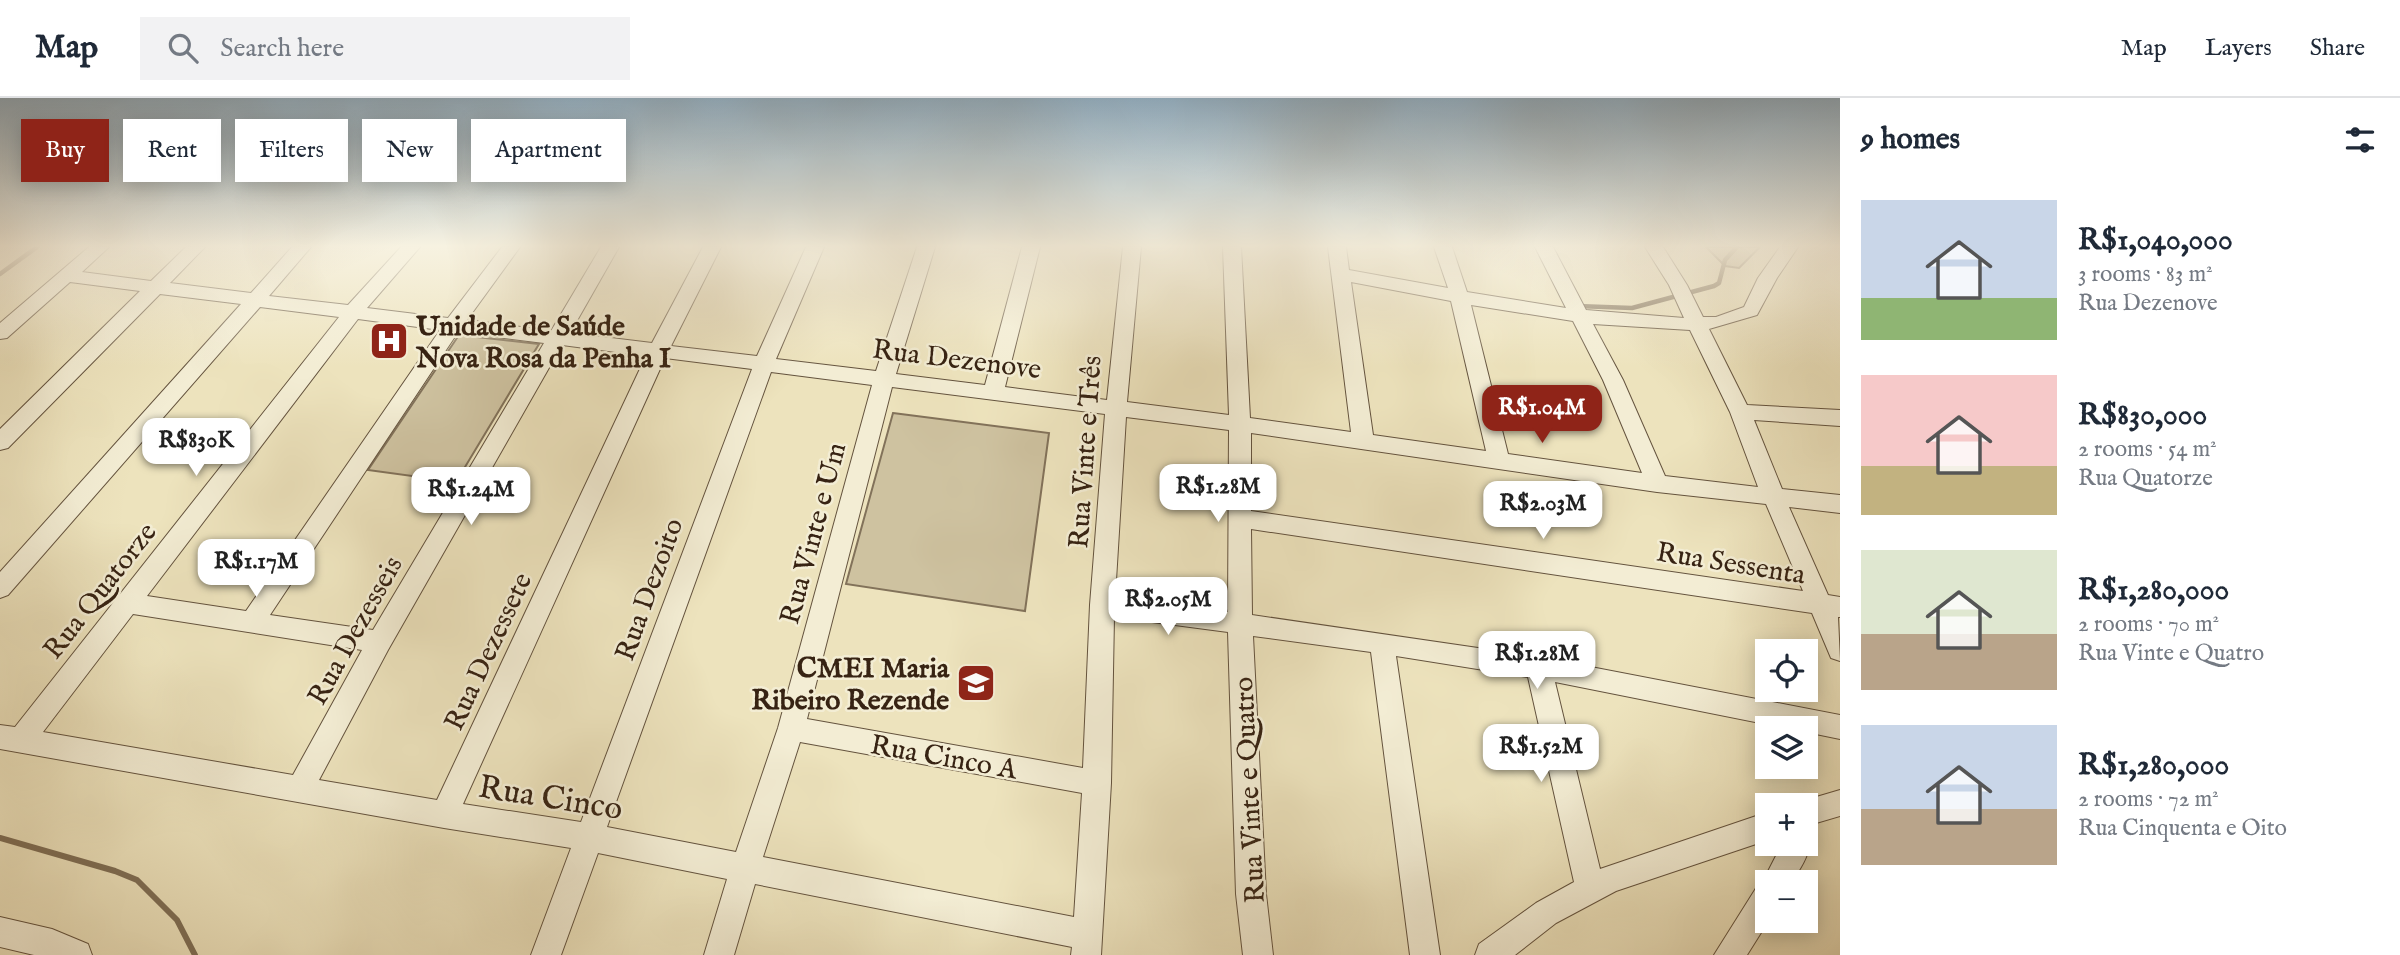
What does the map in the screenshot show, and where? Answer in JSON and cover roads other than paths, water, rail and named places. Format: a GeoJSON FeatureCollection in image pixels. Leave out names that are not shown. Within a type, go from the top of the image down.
{"type":"FeatureCollection","features":[{"type":"Feature","properties":{"kind":"street"},"geometry":{"type":"LineString","coordinates":[[0,333],[52,287]]}},
{"type":"Feature","properties":{"kind":"street","name":"Rua Dezenove"},"geometry":{"type":"LineString","coordinates":[[147,287],[1240,424],[1657,484],[1840,505]]}},
{"type":"Feature","properties":{"kind":"street"},"geometry":{"type":"LineString","coordinates":[[0,588],[267,287]]}},
{"type":"Feature","properties":{"kind":"street","name":"Rua Quatorze"},"geometry":{"type":"LineString","coordinates":[[10,739],[126,603],[375,287]]}},
{"type":"Feature","properties":{"kind":"street"},"geometry":{"type":"LineString","coordinates":[[252,622],[481,287]]}},
{"type":"Feature","properties":{"kind":"street","name":"Rua Dezesseis"},"geometry":{"type":"LineString","coordinates":[[300,789],[379,642],[586,287]]}},
{"type":"Feature","properties":{"kind":"street","name":"Rua Dezessete"},"geometry":{"type":"LineString","coordinates":[[444,815],[658,351],[691,287]]}},
{"type":"Feature","properties":{"kind":"street","name":"Rua Dezoito"},"geometry":{"type":"LineString","coordinates":[[545,955],[764,364],[797,287]]}},
{"type":"Feature","properties":{"kind":"street","name":"Rua Vinte e Um"},"geometry":{"type":"LineString","coordinates":[[719,955],[791,728],[884,379],[913,287]]}},
{"type":"Feature","properties":{"kind":"street"},"geometry":{"type":"LineString","coordinates":[[993,393],[1021,287]]}},
{"type":"Feature","properties":{"kind":"street","name":"Rua Vinte e Três"},"geometry":{"type":"LineString","coordinates":[[1087,945],[1097,783],[1102,605],[1128,287]]}},
{"type":"Feature","properties":{"kind":"street","name":"Rua Vinte e Quatro"},"geometry":{"type":"LineString","coordinates":[[1234,287],[1240,424],[1240,623],[1251,894],[1258,955]]}},
{"type":"Feature","properties":{"kind":"street"},"geometry":{"type":"LineString","coordinates":[[1343,287],[1363,440]]}},
{"type":"Feature","properties":{"kind":"street"},"geometry":{"type":"LineString","coordinates":[[1414,287],[1583,317],[1697,326],[1748,313],[1756,305],[1763,287]]}},
{"type":"Feature","properties":{"kind":"street"},"geometry":{"type":"LineString","coordinates":[[1456,287],[1499,461]]}},
{"type":"Feature","properties":{"kind":"street"},"geometry":{"type":"LineString","coordinates":[[1566,287],[1583,317],[1657,484]]}},
{"type":"Feature","properties":{"kind":"street"},"geometry":{"type":"LineString","coordinates":[[1679,287],[1740,412],[1774,498],[1830,606],[1840,650]]}},
{"type":"Feature","properties":{"kind":"street"},"geometry":{"type":"LineString","coordinates":[[0,442],[154,288]]}},
{"type":"Feature","properties":{"kind":"street"},"geometry":{"type":"LineString","coordinates":[[1740,412],[1840,418]]}},
{"type":"Feature","properties":{"kind":"street","name":"Rua Sessenta"},"geometry":{"type":"LineString","coordinates":[[1240,517],[1830,606]]}},
{"type":"Feature","properties":{"kind":"street"},"geometry":{"type":"LineString","coordinates":[[126,603],[379,642]]}},
{"type":"Feature","properties":{"kind":"street"},"geometry":{"type":"LineString","coordinates":[[1102,605],[1382,643],[1539,668],[1840,727]]}},
{"type":"Feature","properties":{"kind":"street"},"geometry":{"type":"LineString","coordinates":[[1382,643],[1425,955]]}},
{"type":"Feature","properties":{"kind":"street"},"geometry":{"type":"LineString","coordinates":[[1539,668],[1590,889]]}},
{"type":"Feature","properties":{"kind":"street","name":"Rua Cinco A"},"geometry":{"type":"LineString","coordinates":[[791,728],[1097,783]]}},
{"type":"Feature","properties":{"kind":"street","name":"Rua Cinco"},"geometry":{"type":"LineString","coordinates":[[10,739],[444,815],[587,837],[745,867],[1087,945]]}},
{"type":"Feature","properties":{"kind":"street"},"geometry":{"type":"LineString","coordinates":[[1818,809],[1840,803]]}},
{"type":"Feature","properties":{"kind":"street"},"geometry":{"type":"LineString","coordinates":[[1490,955],[1546,913],[1610,879],[1755,830]]}},
{"type":"Feature","properties":{"kind":"street"},"geometry":{"type":"LineString","coordinates":[[1729,955],[1755,915]]}},
{"type":"Feature","properties":{"kind":"street"},"geometry":{"type":"LineString","coordinates":[[0,932],[52,944],[77,955]]}},
{"type":"Feature","properties":{"kind":"waterway"},"geometry":{"type":"LineString","coordinates":[[1577,306],[1632,308],[1710,287]]}},
{"type":"Feature","properties":{"kind":"waterway"},"geometry":{"type":"LineString","coordinates":[[0,838],[115,871],[137,880],[177,920],[195,955]]}},
{"type":"Feature","properties":{"kind":"place","name":"Unidade de Saúde Nova Rosa da Penha I"},"geometry":{"type":"Point","coordinates":[389,341]}},
{"type":"Feature","properties":{"kind":"place","name":"CMEI Maria Ribeiro Rezende"},"geometry":{"type":"Point","coordinates":[976,683]}}]}
